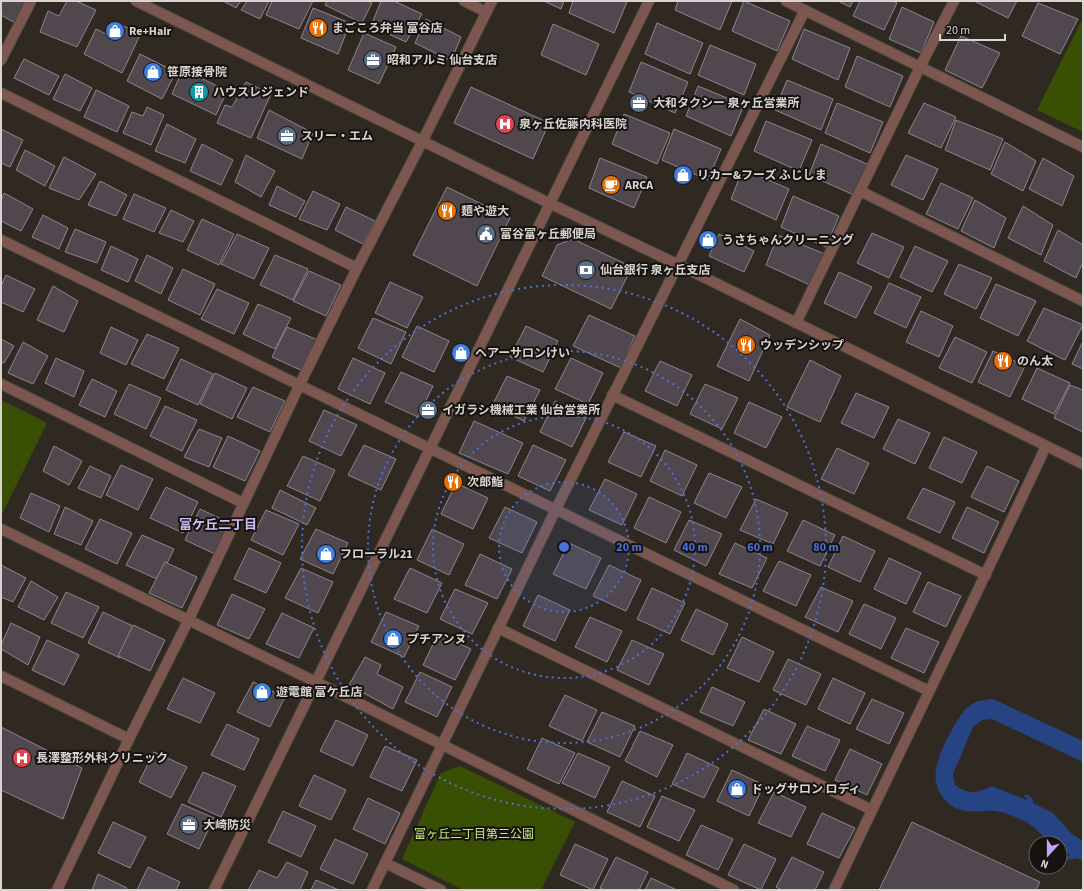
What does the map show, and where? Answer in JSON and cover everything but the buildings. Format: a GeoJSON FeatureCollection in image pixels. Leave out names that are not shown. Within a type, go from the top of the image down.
{"type":"FeatureCollection","features":[{"type":"Feature","properties":{"kind":"street"},"geometry":{"type":"LineString","coordinates":[[1,60],[31,1]]}},
{"type":"Feature","properties":{"kind":"street"},"geometry":{"type":"LineString","coordinates":[[136,1],[422,142],[677,264],[1083,464]]}},
{"type":"Feature","properties":{"kind":"street"},"geometry":{"type":"LineString","coordinates":[[464,1],[486,12]]}},
{"type":"Feature","properties":{"kind":"street"},"geometry":{"type":"LineString","coordinates":[[57,890],[128,739],[188,621],[300,384],[492,1]]}},
{"type":"Feature","properties":{"kind":"street"},"geometry":{"type":"LineString","coordinates":[[214,890],[649,1]]}},
{"type":"Feature","properties":{"kind":"street"},"geometry":{"type":"LineString","coordinates":[[786,1],[1083,147]]}},
{"type":"Feature","properties":{"kind":"street"},"geometry":{"type":"LineString","coordinates":[[796,323],[920,67],[954,1]]}},
{"type":"Feature","properties":{"kind":"street"},"geometry":{"type":"LineString","coordinates":[[372,890],[612,395],[805,10]]}},
{"type":"Feature","properties":{"kind":"street"},"geometry":{"type":"LineString","coordinates":[[1,92],[357,268]]}},
{"type":"Feature","properties":{"kind":"street"},"geometry":{"type":"LineString","coordinates":[[860,191],[1083,301]]}},
{"type":"Feature","properties":{"kind":"street"},"geometry":{"type":"LineString","coordinates":[[1,240],[929,691]]}},
{"type":"Feature","properties":{"kind":"street"},"geometry":{"type":"LineString","coordinates":[[1,384],[243,503]]}},
{"type":"Feature","properties":{"kind":"street"},"geometry":{"type":"LineString","coordinates":[[612,395],[986,575]]}},
{"type":"Feature","properties":{"kind":"street"},"geometry":{"type":"LineString","coordinates":[[834,890],[986,575],[1046,446]]}},
{"type":"Feature","properties":{"kind":"street"},"geometry":{"type":"LineString","coordinates":[[1,529],[316,682],[734,890]]}},
{"type":"Feature","properties":{"kind":"street"},"geometry":{"type":"LineString","coordinates":[[498,628],[872,810]]}},
{"type":"Feature","properties":{"kind":"street"},"geometry":{"type":"LineString","coordinates":[[1,676],[128,739]]}},
{"type":"Feature","properties":{"kind":"street"},"geometry":{"type":"LineString","coordinates":[[385,862],[441,890]]}},
{"type":"Feature","properties":{"kind":"green space"},"geometry":{"type":"Polygon","coordinates":[[[1083,18],[1083,132],[1037,110],[1083,18]]]}},
{"type":"Feature","properties":{"kind":"green space"},"geometry":{"type":"Polygon","coordinates":[[[1,400],[47,423],[1,516],[1,400]]]}},
{"type":"Feature","properties":{"kind":"green space","name":"富ヶ丘二丁目第三公園"},"geometry":{"type":"Polygon","coordinates":[[[460,766],[575,822],[541,890],[463,890],[402,859],[441,773],[460,766]]]}},
{"type":"Feature","properties":{"kind":"water"},"geometry":{"type":"Polygon","coordinates":[[[993,699],[1083,741],[1083,762],[992,719],[982,720],[973,727],[953,774],[955,785],[969,792],[977,792],[992,786],[1026,800],[1027,798],[1024,797],[1025,794],[1030,796],[1033,803],[1053,813],[1072,834],[1083,841],[1083,861],[1076,858],[1068,860],[1068,856],[1070,854],[1068,853],[1068,835],[1043,835],[1027,822],[1006,813],[996,811],[965,811],[954,807],[947,802],[941,794],[937,786],[936,769],[941,752],[949,735],[965,710],[974,703],[993,699]]]}},
{"type":"Feature","properties":{"kind":"place","name":"まごころ弁当 富谷店"},"geometry":{"type":"Point","coordinates":[318,28]}},
{"type":"Feature","properties":{"kind":"place","name":"Re+Hair"},"geometry":{"type":"Point","coordinates":[115,31]}},
{"type":"Feature","properties":{"kind":"place","name":"昭和アルミ 仙台支店"},"geometry":{"type":"Point","coordinates":[373,60]}},
{"type":"Feature","properties":{"kind":"place","name":"笹原接骨院"},"geometry":{"type":"Point","coordinates":[153,72]}},
{"type":"Feature","properties":{"kind":"place","name":"ハウスレジェンド"},"geometry":{"type":"Point","coordinates":[199,92]}},
{"type":"Feature","properties":{"kind":"place","name":"大和タクシー 泉ヶ丘営業所"},"geometry":{"type":"Point","coordinates":[639,103]}},
{"type":"Feature","properties":{"kind":"place","name":"泉ヶ丘佐藤内科医院"},"geometry":{"type":"Point","coordinates":[505,124]}},
{"type":"Feature","properties":{"kind":"place","name":"スリー・エム"},"geometry":{"type":"Point","coordinates":[287,136]}},
{"type":"Feature","properties":{"kind":"place","name":"リカー&フーズ ふじしま"},"geometry":{"type":"Point","coordinates":[683,175]}},
{"type":"Feature","properties":{"kind":"place","name":"ARCA"},"geometry":{"type":"Point","coordinates":[611,185]}},
{"type":"Feature","properties":{"kind":"place","name":"麺や遊大"},"geometry":{"type":"Point","coordinates":[447,211]}},
{"type":"Feature","properties":{"kind":"place","name":"富谷富ヶ丘郵便局"},"geometry":{"type":"Point","coordinates":[486,234]}},
{"type":"Feature","properties":{"kind":"place","name":"うさちゃんクリーニング"},"geometry":{"type":"Point","coordinates":[708,240]}},
{"type":"Feature","properties":{"kind":"place","name":"仙台銀行 泉ヶ丘支店"},"geometry":{"type":"Point","coordinates":[586,270]}},
{"type":"Feature","properties":{"kind":"place","name":"ウッデンシップ"},"geometry":{"type":"Point","coordinates":[746,345]}},
{"type":"Feature","properties":{"kind":"place","name":"ヘアーサロンけい"},"geometry":{"type":"Point","coordinates":[461,353]}},
{"type":"Feature","properties":{"kind":"place","name":"のん太"},"geometry":{"type":"Point","coordinates":[1003,361]}},
{"type":"Feature","properties":{"kind":"place","name":"イガラシ機械工業 仙台営業所"},"geometry":{"type":"Point","coordinates":[428,410]}},
{"type":"Feature","properties":{"kind":"place","name":"次郎鮨"},"geometry":{"type":"Point","coordinates":[453,482]}},
{"type":"Feature","properties":{"kind":"place","name":"フローラル21"},"geometry":{"type":"Point","coordinates":[326,554]}},
{"type":"Feature","properties":{"kind":"place","name":"プチアンヌ"},"geometry":{"type":"Point","coordinates":[393,639]}},
{"type":"Feature","properties":{"kind":"place","name":"遊電館 富ケ丘店"},"geometry":{"type":"Point","coordinates":[262,692]}},
{"type":"Feature","properties":{"kind":"place","name":"長澤整形外科クリニック"},"geometry":{"type":"Point","coordinates":[22,758]}},
{"type":"Feature","properties":{"kind":"place","name":"ドッグサロン ロディ"},"geometry":{"type":"Point","coordinates":[737,789]}},
{"type":"Feature","properties":{"kind":"place","name":"大崎防災"},"geometry":{"type":"Point","coordinates":[189,825]}},
{"type":"Feature","properties":{"kind":"district","name":"富ケ丘二丁目"},"geometry":{"type":"Point","coordinates":[218,525]}}]}
